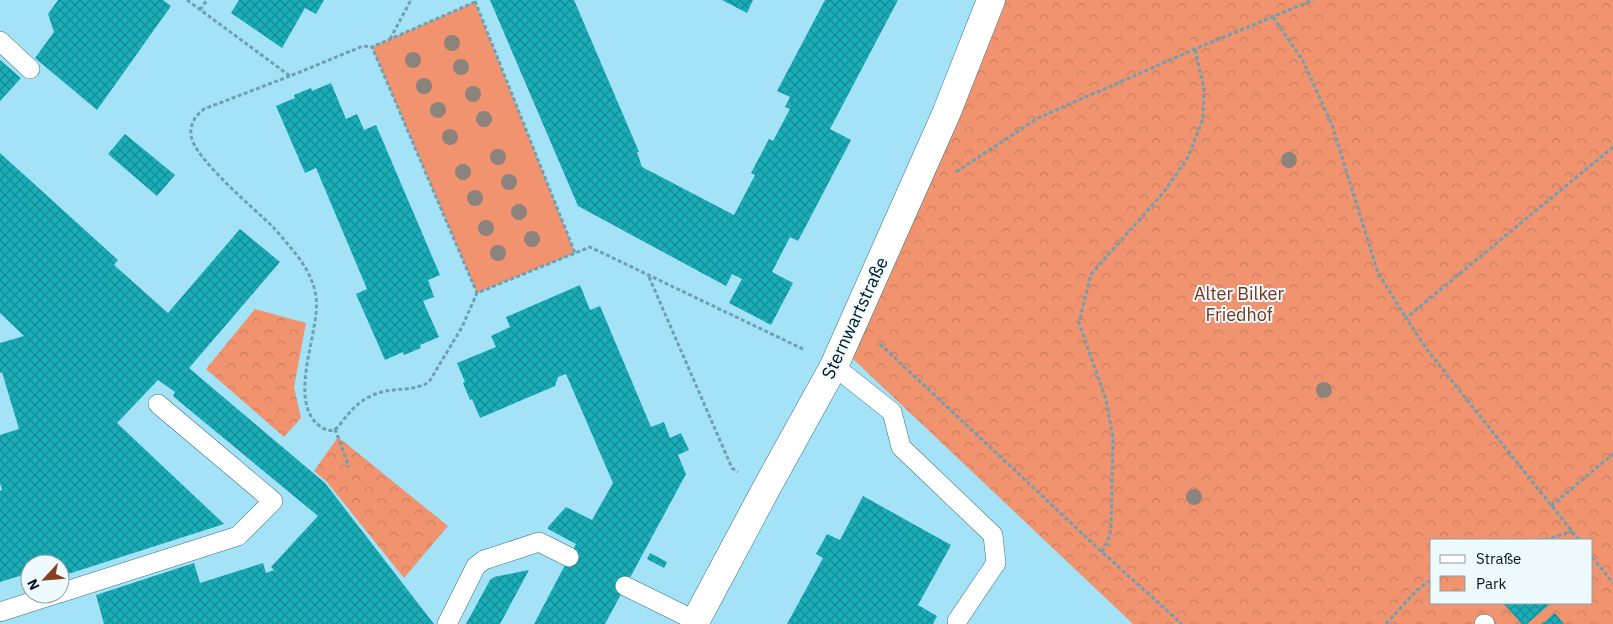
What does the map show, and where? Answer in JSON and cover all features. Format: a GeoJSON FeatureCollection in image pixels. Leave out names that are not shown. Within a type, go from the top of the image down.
{"type":"FeatureCollection","features":[{"type":"Feature","properties":{"kind":"street","name":"Sternwartstraße"},"geometry":{"type":"LineString","coordinates":[[695,623],[834,366],[946,114],[991,0]]}},
{"type":"Feature","properties":{"kind":"lane"},"geometry":{"type":"LineString","coordinates":[[0,42],[30,69]]}},
{"type":"Feature","properties":{"kind":"lane"},"geometry":{"type":"LineString","coordinates":[[834,366],[892,412],[901,447],[992,535],[996,563],[957,621]]}},
{"type":"Feature","properties":{"kind":"lane"},"geometry":{"type":"LineString","coordinates":[[70,590],[238,536],[273,501],[158,404]]}},
{"type":"Feature","properties":{"kind":"lane"},"geometry":{"type":"LineString","coordinates":[[447,624],[476,566],[484,560],[539,542],[569,557]]}},
{"type":"Feature","properties":{"kind":"lane"},"geometry":{"type":"LineString","coordinates":[[625,586],[695,623]]}},
{"type":"Feature","properties":{"kind":"lane"},"geometry":{"type":"LineString","coordinates":[[0,612],[25,604]]}},
{"type":"Feature","properties":{"kind":"path"},"geometry":{"type":"LineString","coordinates":[[187,0],[290,76]]}},
{"type":"Feature","properties":{"kind":"path"},"geometry":{"type":"LineString","coordinates":[[200,10],[206,0]]}},
{"type":"Feature","properties":{"kind":"path"},"geometry":{"type":"LineString","coordinates":[[389,40],[411,0]]}},
{"type":"Feature","properties":{"kind":"path"},"geometry":{"type":"LineString","coordinates":[[956,172],[1038,118],[1312,0]]}},
{"type":"Feature","properties":{"kind":"path"},"geometry":{"type":"LineString","coordinates":[[575,253],[475,1],[372,47],[364,46],[204,109],[193,120],[191,136],[196,150],[273,228],[296,254],[308,272],[317,298],[304,386],[306,402],[313,418],[321,426],[329,430],[335,429],[357,404],[372,395],[389,390],[410,390],[421,387],[429,382],[462,327],[478,293],[590,247],[812,353],[834,366]]}},
{"type":"Feature","properties":{"kind":"path"},"geometry":{"type":"LineString","coordinates":[[1273,18],[1302,60],[1332,126],[1378,273],[1428,351],[1578,539]]}},
{"type":"Feature","properties":{"kind":"path"},"geometry":{"type":"LineString","coordinates":[[372,47],[478,293]]}},
{"type":"Feature","properties":{"kind":"path"},"geometry":{"type":"LineString","coordinates":[[1102,552],[1111,530],[1113,438],[1106,400],[1079,323],[1091,274],[1164,192],[1188,156],[1203,119],[1204,89],[1195,49]]}},
{"type":"Feature","properties":{"kind":"path"},"geometry":{"type":"LineString","coordinates":[[1406,318],[1613,147]]}},
{"type":"Feature","properties":{"kind":"path"},"geometry":{"type":"LineString","coordinates":[[649,276],[732,468],[766,489]]}},
{"type":"Feature","properties":{"kind":"path"},"geometry":{"type":"LineString","coordinates":[[855,321],[1102,552],[1182,624]]}},
{"type":"Feature","properties":{"kind":"path"},"geometry":{"type":"LineString","coordinates":[[335,429],[349,467]]}},
{"type":"Feature","properties":{"kind":"path"},"geometry":{"type":"LineString","coordinates":[[1551,506],[1613,454]]}},
{"type":"Feature","properties":{"kind":"path"},"geometry":{"type":"LineString","coordinates":[[1548,539],[1572,531]]}},
{"type":"Feature","properties":{"kind":"path"},"geometry":{"type":"LineString","coordinates":[[1593,557],[1613,583]]}},
{"type":"Feature","properties":{"kind":"path"},"geometry":{"type":"LineString","coordinates":[[1386,624],[1417,590],[1430,580]]}},
{"type":"Feature","properties":{"kind":"green space","name":"Alter Bilker Friedhof"},"geometry":{"type":"Polygon","coordinates":[[[1001,0],[1613,0],[1613,624],[1133,624],[851,357],[1001,0]]]}},
{"type":"Feature","properties":{"kind":"green space"},"geometry":{"type":"Polygon","coordinates":[[[475,2],[575,253],[477,293],[372,47],[475,2]]]}},
{"type":"Feature","properties":{"kind":"green space"},"geometry":{"type":"Polygon","coordinates":[[[255,309],[306,323],[294,387],[301,418],[284,437],[206,369],[255,309]]]}},
{"type":"Feature","properties":{"kind":"green space"},"geometry":{"type":"Polygon","coordinates":[[[338,437],[448,526],[404,578],[327,482],[314,471],[338,437]]]}},
{"type":"Feature","properties":{"kind":"building"},"geometry":{"type":"Polygon","coordinates":[[[58,0],[163,0],[171,6],[97,110],[35,58],[54,32],[48,14],[58,0]]]}},
{"type":"Feature","properties":{"kind":"building"},"geometry":{"type":"Polygon","coordinates":[[[239,0],[324,0],[316,14],[305,8],[282,48],[231,13],[239,0]]]}},
{"type":"Feature","properties":{"kind":"building"},"geometry":{"type":"Polygon","coordinates":[[[490,0],[574,0],[639,152],[637,152],[642,167],[734,215],[755,175],[751,173],[769,139],[773,141],[790,109],[785,107],[790,97],[777,91],[825,0],[898,0],[830,129],[851,140],[798,241],[790,237],[772,272],[793,283],[771,325],[729,303],[742,279],[732,274],[726,286],[578,206],[490,0]]]}},
{"type":"Feature","properties":{"kind":"building"},"geometry":{"type":"Polygon","coordinates":[[[722,0],[753,0],[747,13],[722,0]]]}},
{"type":"Feature","properties":{"kind":"building"},"geometry":{"type":"Polygon","coordinates":[[[0,60],[21,78],[0,101],[0,60]]]}},
{"type":"Feature","properties":{"kind":"building"},"geometry":{"type":"Polygon","coordinates":[[[331,83],[346,119],[357,114],[364,130],[376,125],[440,275],[428,280],[434,297],[423,301],[439,337],[420,345],[421,348],[404,355],[403,352],[385,360],[356,294],[367,289],[316,168],[305,173],[276,106],[295,98],[294,95],[311,88],[312,91],[331,83]]]}},
{"type":"Feature","properties":{"kind":"building"},"geometry":{"type":"Polygon","coordinates":[[[125,134],[175,175],[157,196],[108,154],[125,134]]]}},
{"type":"Feature","properties":{"kind":"building"},"geometry":{"type":"Polygon","coordinates":[[[0,153],[118,260],[114,265],[168,313],[240,229],[280,262],[189,368],[325,483],[434,624],[104,624],[96,595],[194,563],[200,583],[263,563],[266,573],[274,570],[271,567],[318,516],[180,402],[173,396],[175,392],[158,380],[117,423],[224,524],[70,573],[70,554],[20,554],[20,576],[0,582],[0,491],[2,490],[0,483],[0,435],[19,429],[2,372],[0,373],[0,343],[24,336],[0,313],[0,153]]]}},
{"type":"Feature","properties":{"kind":"building"},"geometry":{"type":"Polygon","coordinates":[[[580,285],[590,310],[600,306],[651,427],[664,422],[670,438],[681,433],[689,450],[678,455],[686,474],[605,624],[534,624],[576,544],[548,529],[548,527],[566,507],[592,520],[613,483],[566,374],[558,377],[555,386],[480,418],[472,399],[470,400],[457,363],[496,347],[491,336],[510,327],[506,317],[580,285]]]}},
{"type":"Feature","properties":{"kind":"building"},"geometry":{"type":"Polygon","coordinates":[[[863,496],[951,545],[918,605],[937,616],[933,624],[787,624],[823,558],[816,554],[827,534],[840,540],[863,496]]]}},
{"type":"Feature","properties":{"kind":"building"},"geometry":{"type":"Polygon","coordinates":[[[650,553],[667,562],[664,568],[647,559],[650,553]]]}},
{"type":"Feature","properties":{"kind":"building"},"geometry":{"type":"Polygon","coordinates":[[[529,570],[500,624],[466,624],[490,580],[494,577],[529,570]]]}},
{"type":"Feature","properties":{"kind":"building"},"geometry":{"type":"Polygon","coordinates":[[[1504,604],[1549,605],[1527,624],[1522,624],[1504,604]]]}},
{"type":"Feature","properties":{"kind":"building"},"geometry":{"type":"Polygon","coordinates":[[[1555,613],[1564,624],[1542,624],[1555,613]]]}}]}
